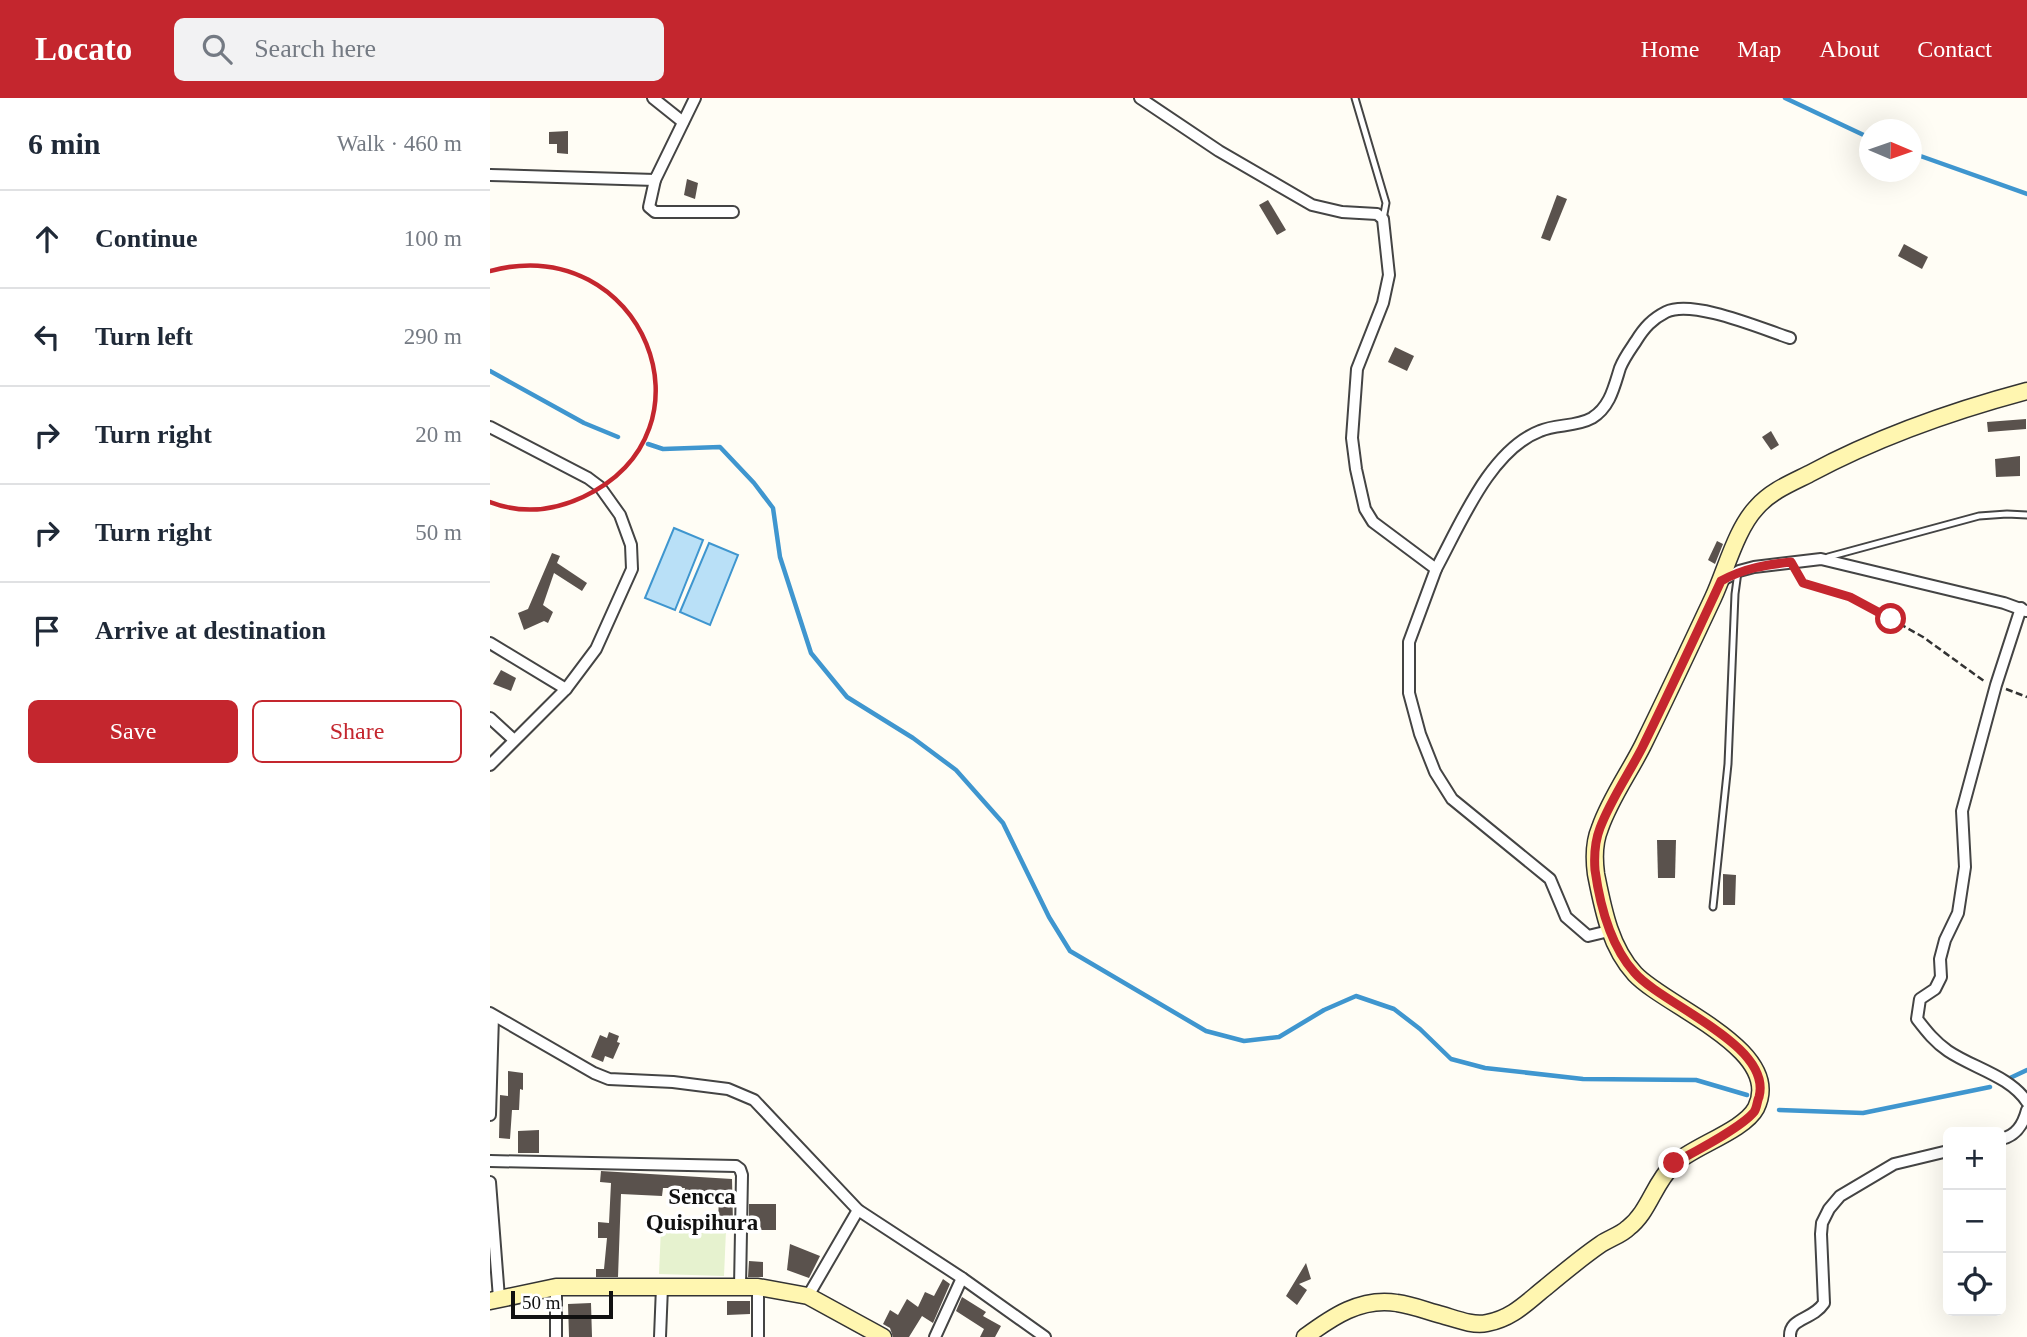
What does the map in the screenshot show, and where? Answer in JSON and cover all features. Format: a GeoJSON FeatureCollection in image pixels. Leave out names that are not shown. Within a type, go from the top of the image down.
{"type":"FeatureCollection","features":[{"type":"Feature","properties":{"kind":"main road"},"geometry":{"type":"LineString","coordinates":[[1305,1337],[1327,1321],[1358,1305],[1395,1302],[1466,1322],[1483,1324],[1516,1313],[1601,1244],[1629,1228],[1646,1208],[1659,1182],[1674,1163],[1743,1121],[1755,1110],[1760,1091],[1758,1074],[1749,1058],[1731,1041],[1634,974],[1609,931],[1595,869],[1595,847],[1600,827],[1642,748],[1748,518],[1757,506],[1784,486],[1832,461],[1957,410],[2027,391]]}},
{"type":"Feature","properties":{"kind":"main road"},"geometry":{"type":"LineString","coordinates":[[495,1299],[556,1287],[758,1287],[808,1296],[883,1337]]}},
{"type":"Feature","properties":{"kind":"street"},"geometry":{"type":"LineString","coordinates":[[653,98],[683,122]]}},
{"type":"Feature","properties":{"kind":"street"},"geometry":{"type":"LineString","coordinates":[[695,98],[654,180],[649,207],[655,212],[733,212]]}},
{"type":"Feature","properties":{"kind":"street"},"geometry":{"type":"LineString","coordinates":[[1140,98],[1219,151],[1312,205],[1342,212],[1377,214],[1383,219],[1389,275],[1383,303],[1357,369],[1352,438],[1356,470],[1365,509],[1373,522],[1436,569]]}},
{"type":"Feature","properties":{"kind":"street"},"geometry":{"type":"LineString","coordinates":[[490,175],[654,180]]}},
{"type":"Feature","properties":{"kind":"street"},"geometry":{"type":"LineString","coordinates":[[1609,931],[1588,936],[1566,917],[1550,879],[1452,799],[1435,772],[1420,734],[1409,693],[1409,642],[1436,569],[1486,478],[1516,445],[1540,430],[1567,426],[1591,418],[1607,404],[1623,361],[1647,324],[1669,310],[1690,309],[1710,312],[1790,338]]}},
{"type":"Feature","properties":{"kind":"street"},"geometry":{"type":"LineString","coordinates":[[490,427],[588,478],[600,487],[620,515],[631,545],[632,569],[596,649],[566,689],[490,765]]}},
{"type":"Feature","properties":{"kind":"street"},"geometry":{"type":"LineString","coordinates":[[1721,581],[1754,566],[1821,559],[2025,607],[1996,685],[1962,811],[1965,867],[1958,913],[1945,940],[1940,959],[1941,976],[1935,989],[1920,999],[1917,1019],[1930,1037],[1940,1045],[1989,1072],[2023,1096],[2027,1102]]}},
{"type":"Feature","properties":{"kind":"street"},"geometry":{"type":"LineString","coordinates":[[490,643],[566,689]]}},
{"type":"Feature","properties":{"kind":"street"},"geometry":{"type":"LineString","coordinates":[[490,718],[514,740]]}},
{"type":"Feature","properties":{"kind":"street"},"geometry":{"type":"LineString","coordinates":[[490,1115],[491,1014],[594,1073],[610,1079],[673,1082],[728,1089],[754,1100],[858,1210],[1045,1337]]}},
{"type":"Feature","properties":{"kind":"street"},"geometry":{"type":"LineString","coordinates":[[2006,1138],[2018,1130],[2027,1110]]}},
{"type":"Feature","properties":{"kind":"street"},"geometry":{"type":"LineString","coordinates":[[1790,1337],[1795,1322],[1818,1312],[1824,1303],[1821,1234],[1822,1223],[1829,1209],[1840,1196],[1894,1164],[1943,1152]]}},
{"type":"Feature","properties":{"kind":"street"},"geometry":{"type":"LineString","coordinates":[[490,1161],[736,1166],[742,1175],[740,1287]]}},
{"type":"Feature","properties":{"kind":"street"},"geometry":{"type":"LineString","coordinates":[[490,1182],[495,1299]]}},
{"type":"Feature","properties":{"kind":"street"},"geometry":{"type":"LineString","coordinates":[[808,1296],[858,1210]]}},
{"type":"Feature","properties":{"kind":"street"},"geometry":{"type":"LineString","coordinates":[[934,1337],[962,1279]]}},
{"type":"Feature","properties":{"kind":"street"},"geometry":{"type":"LineString","coordinates":[[556,1287],[556,1337]]}},
{"type":"Feature","properties":{"kind":"street"},"geometry":{"type":"LineString","coordinates":[[660,1337],[662,1287]]}},
{"type":"Feature","properties":{"kind":"street"},"geometry":{"type":"LineString","coordinates":[[758,1287],[758,1337]]}},
{"type":"Feature","properties":{"kind":"lane"},"geometry":{"type":"LineString","coordinates":[[1355,98],[1386,203],[1383,219]]}},
{"type":"Feature","properties":{"kind":"lane"},"geometry":{"type":"LineString","coordinates":[[1821,559],[1979,516],[2027,515]]}},
{"type":"Feature","properties":{"kind":"lane"},"geometry":{"type":"LineString","coordinates":[[1713,907],[1728,764],[1738,571]]}},
{"type":"Feature","properties":{"kind":"path"},"geometry":{"type":"LineString","coordinates":[[1791,562],[1803,583],[1850,597],[1923,637],[1982,680],[2027,697]]}},
{"type":"Feature","properties":{"kind":"green space"},"geometry":{"type":"Polygon","coordinates":[[[661,1228],[726,1230],[724,1276],[659,1274],[661,1228]]]}},
{"type":"Feature","properties":{"kind":"water"},"geometry":{"type":"Polygon","coordinates":[[[674,528],[703,540],[675,610],[645,598],[674,528]]]}},
{"type":"Feature","properties":{"kind":"water"},"geometry":{"type":"Polygon","coordinates":[[[709,543],[738,555],[710,625],[680,612],[709,543]]]}},
{"type":"Feature","properties":{"kind":"building"},"geometry":{"type":"Polygon","coordinates":[[[568,131],[568,154],[557,153],[557,144],[549,144],[549,132],[568,131]]]}},
{"type":"Feature","properties":{"kind":"building"},"geometry":{"type":"Polygon","coordinates":[[[687,179],[698,183],[695,199],[684,195],[687,179]]]}},
{"type":"Feature","properties":{"kind":"building"},"geometry":{"type":"Polygon","coordinates":[[[1557,195],[1567,199],[1550,241],[1541,238],[1557,195]]]}},
{"type":"Feature","properties":{"kind":"building"},"geometry":{"type":"Polygon","coordinates":[[[1268,200],[1286,230],[1277,235],[1259,205],[1268,200]]]}},
{"type":"Feature","properties":{"kind":"building"},"geometry":{"type":"Polygon","coordinates":[[[1904,244],[1928,257],[1922,269],[1898,256],[1904,244]]]}},
{"type":"Feature","properties":{"kind":"building"},"geometry":{"type":"Polygon","coordinates":[[[1395,347],[1414,356],[1407,371],[1388,362],[1395,347]]]}},
{"type":"Feature","properties":{"kind":"building"},"geometry":{"type":"Polygon","coordinates":[[[2026,419],[2026,429],[1988,432],[1987,422],[2026,419]]]}},
{"type":"Feature","properties":{"kind":"building"},"geometry":{"type":"Polygon","coordinates":[[[1771,431],[1779,445],[1771,450],[1762,437],[1771,431]]]}},
{"type":"Feature","properties":{"kind":"building"},"geometry":{"type":"Polygon","coordinates":[[[2020,456],[2020,476],[1996,477],[1995,459],[2020,456]]]}},
{"type":"Feature","properties":{"kind":"building"},"geometry":{"type":"Polygon","coordinates":[[[1717,541],[1723,544],[1715,564],[1708,560],[1717,541]]]}},
{"type":"Feature","properties":{"kind":"building"},"geometry":{"type":"Polygon","coordinates":[[[552,553],[560,556],[557,563],[587,583],[582,591],[554,573],[543,605],[553,612],[548,623],[544,621],[524,630],[518,613],[528,609],[552,553]]]}},
{"type":"Feature","properties":{"kind":"building"},"geometry":{"type":"Polygon","coordinates":[[[501,670],[516,678],[511,691],[493,684],[501,670]]]}},
{"type":"Feature","properties":{"kind":"building"},"geometry":{"type":"Polygon","coordinates":[[[1657,840],[1676,840],[1675,878],[1658,878],[1657,840]]]}},
{"type":"Feature","properties":{"kind":"building"},"geometry":{"type":"Polygon","coordinates":[[[1723,874],[1736,875],[1735,905],[1723,905],[1723,874]]]}},
{"type":"Feature","properties":{"kind":"building"},"geometry":{"type":"Polygon","coordinates":[[[609,1032],[619,1036],[617,1042],[620,1043],[613,1059],[605,1056],[603,1062],[591,1057],[600,1035],[607,1038],[609,1032]]]}},
{"type":"Feature","properties":{"kind":"building"},"geometry":{"type":"Polygon","coordinates":[[[508,1071],[523,1073],[519,1110],[512,1110],[510,1139],[499,1138],[500,1095],[508,1096],[508,1071]]]}},
{"type":"Feature","properties":{"kind":"building"},"geometry":{"type":"Polygon","coordinates":[[[539,1130],[539,1153],[518,1153],[518,1131],[539,1130]]]}},
{"type":"Feature","properties":{"kind":"building"},"geometry":{"type":"Polygon","coordinates":[[[601,1171],[732,1179],[733,1223],[718,1223],[719,1196],[684,1194],[685,1188],[663,1188],[662,1196],[621,1194],[618,1277],[596,1277],[596,1269],[604,1269],[607,1238],[598,1238],[598,1222],[609,1223],[611,1183],[600,1182],[601,1171]]]}},
{"type":"Feature","properties":{"kind":"building"},"geometry":{"type":"Polygon","coordinates":[[[749,1204],[776,1204],[776,1230],[749,1230],[749,1204]]]}},
{"type":"Feature","properties":{"kind":"building"},"geometry":{"type":"Polygon","coordinates":[[[790,1244],[820,1256],[809,1278],[787,1270],[790,1244]]]}},
{"type":"Feature","properties":{"kind":"building"},"geometry":{"type":"Polygon","coordinates":[[[749,1261],[763,1262],[763,1277],[748,1277],[749,1261]]]}},
{"type":"Feature","properties":{"kind":"building"},"geometry":{"type":"Polygon","coordinates":[[[1306,1263],[1311,1279],[1299,1284],[1307,1290],[1297,1305],[1286,1296],[1306,1263]]]}},
{"type":"Feature","properties":{"kind":"building"},"geometry":{"type":"Polygon","coordinates":[[[943,1279],[950,1284],[933,1323],[922,1316],[909,1337],[893,1337],[890,1328],[883,1324],[890,1310],[898,1315],[907,1299],[918,1307],[925,1292],[934,1296],[943,1279]]]}},
{"type":"Feature","properties":{"kind":"building"},"geometry":{"type":"Polygon","coordinates":[[[962,1297],[986,1312],[983,1316],[1001,1326],[995,1337],[980,1337],[984,1329],[956,1311],[962,1297]]]}},
{"type":"Feature","properties":{"kind":"building"},"geometry":{"type":"Polygon","coordinates":[[[727,1301],[750,1301],[750,1314],[727,1315],[727,1301]]]}},
{"type":"Feature","properties":{"kind":"building"},"geometry":{"type":"Polygon","coordinates":[[[591,1303],[592,1337],[569,1337],[568,1304],[591,1303]]]}},
{"type":"Feature","properties":{"kind":"waterway"},"geometry":{"type":"LineString","coordinates":[[1785,98],[1859,133]]}},
{"type":"Feature","properties":{"kind":"waterway"},"geometry":{"type":"LineString","coordinates":[[1922,157],[2027,194]]}},
{"type":"Feature","properties":{"kind":"waterway"},"geometry":{"type":"LineString","coordinates":[[490,371],[584,423],[618,437]]}},
{"type":"Feature","properties":{"kind":"waterway"},"geometry":{"type":"LineString","coordinates":[[648,444],[663,449],[720,447],[754,483],[773,508],[780,557],[811,653],[847,697],[913,738],[956,770],[1003,823],[1049,917],[1070,951],[1206,1031],[1244,1041],[1279,1037],[1324,1010],[1356,996],[1394,1009],[1420,1029],[1451,1059],[1485,1068],[1583,1079],[1696,1080],[1747,1095]]}},
{"type":"Feature","properties":{"kind":"waterway"},"geometry":{"type":"LineString","coordinates":[[2010,1078],[2027,1070]]}},
{"type":"Feature","properties":{"kind":"waterway"},"geometry":{"type":"LineString","coordinates":[[1779,1110],[1863,1113],[1990,1087]]}},
{"type":"Feature","properties":{"kind":"railway"},"geometry":{"type":"LineString","coordinates":[[490,271],[543,266],[588,280],[623,307],[646,344],[656,386],[649,428],[626,467],[583,497],[549,508],[513,508],[490,502]]}},
{"type":"Feature","properties":{"kind":"district","name":"Sencca Quispihura"},"geometry":{"type":"Point","coordinates":[702,1209]}},
{"type":"Feature","properties":{"kind":"route"},"geometry":{"type":"LineString","coordinates":[[1674,1163],[1743,1121],[1755,1110],[1760,1091],[1758,1074],[1749,1058],[1731,1041],[1654,990],[1634,974],[1622,957],[1609,931],[1595,869],[1595,847],[1600,827],[1642,748],[1721,581],[1754,566],[1791,562],[1803,583],[1850,597],[1891,619]]}}]}
